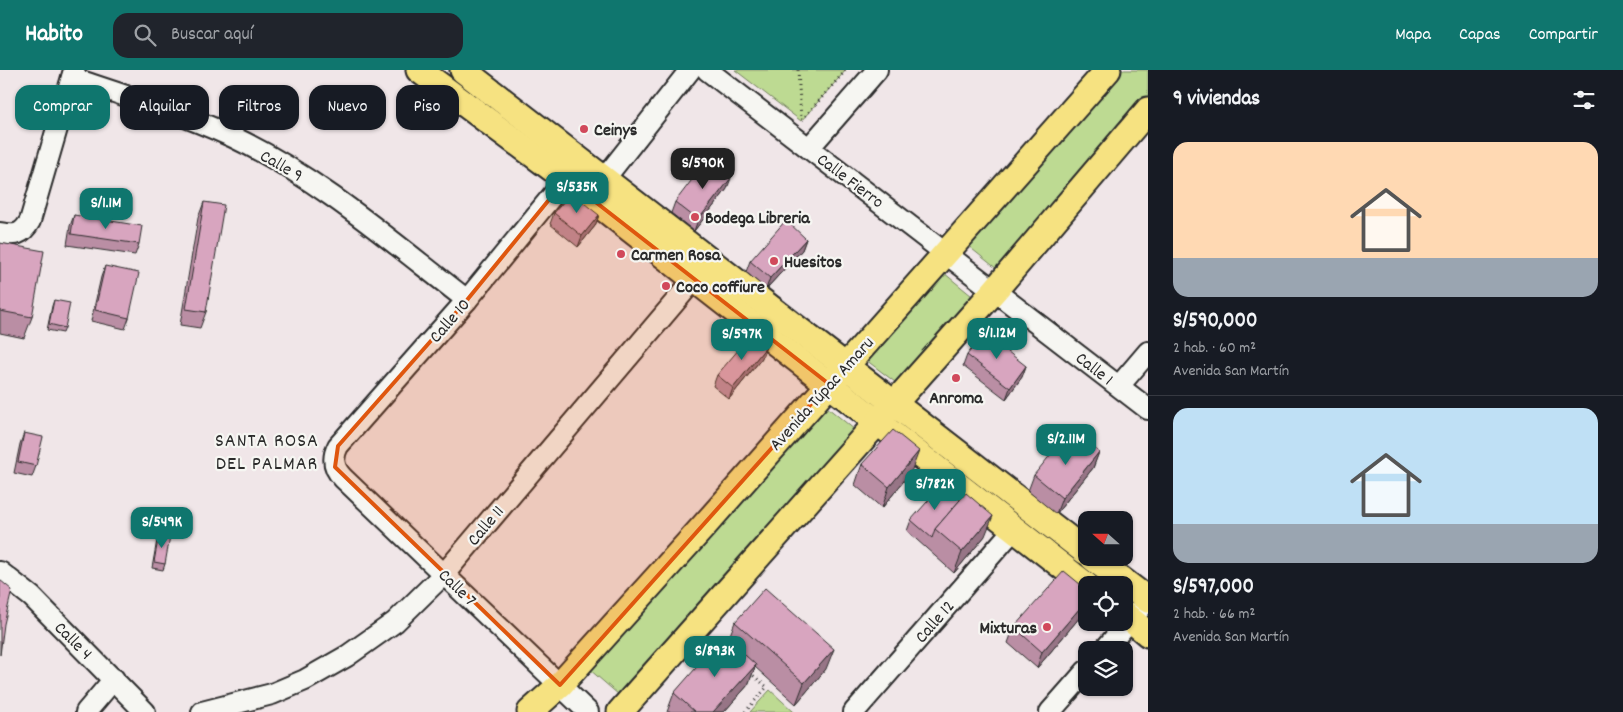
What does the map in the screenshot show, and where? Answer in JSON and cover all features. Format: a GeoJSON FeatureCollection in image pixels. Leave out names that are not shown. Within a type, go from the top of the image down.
{"type":"FeatureCollection","features":[{"type":"Feature","properties":{"kind":"main road"},"geometry":{"type":"LineString","coordinates":[[418,70],[566,180],[1078,579]]}},
{"type":"Feature","properties":{"kind":"main road"},"geometry":{"type":"LineString","coordinates":[[463,70],[1078,546]]}},
{"type":"Feature","properties":{"kind":"main road","name":"Avenida Túpac Amaru"},"geometry":{"type":"LineString","coordinates":[[530,712],[560,685],[828,384],[948,253],[1108,70]]}},
{"type":"Feature","properties":{"kind":"main road"},"geometry":{"type":"LineString","coordinates":[[620,712],[995,290],[1148,110]]}},
{"type":"Feature","properties":{"kind":"main road"},"geometry":{"type":"LineString","coordinates":[[1103,566],[1148,600]]}},
{"type":"Feature","properties":{"kind":"street"},"geometry":{"type":"LineString","coordinates":[[605,178],[690,70]]}},
{"type":"Feature","properties":{"kind":"street","name":"Calle Fierro"},"geometry":{"type":"LineString","coordinates":[[707,70],[995,290]]}},
{"type":"Feature","properties":{"kind":"street"},"geometry":{"type":"LineString","coordinates":[[809,148],[876,70]]}},
{"type":"Feature","properties":{"kind":"street"},"geometry":{"type":"LineString","coordinates":[[8,234],[25,230],[30,221],[73,74]]}},
{"type":"Feature","properties":{"kind":"street","name":"Calle 9"},"geometry":{"type":"LineString","coordinates":[[73,74],[189,118],[233,138],[293,170],[338,201],[466,300]]}},
{"type":"Feature","properties":{"kind":"street","name":"Calle 10"},"geometry":{"type":"LineString","coordinates":[[334,459],[338,446],[466,300],[566,180]]}},
{"type":"Feature","properties":{"kind":"street","name":"Calle 11"},"geometry":{"type":"LineString","coordinates":[[202,712],[272,694],[305,680],[339,661],[395,622],[444,573],[711,260]]}},
{"type":"Feature","properties":{"kind":"street","name":"Calle 1"},"geometry":{"type":"LineString","coordinates":[[995,290],[1148,408]]}},
{"type":"Feature","properties":{"kind":"street"},"geometry":{"type":"LineString","coordinates":[[1119,386],[1148,352]]}},
{"type":"Feature","properties":{"kind":"street","name":"Calle 7"},"geometry":{"type":"LineString","coordinates":[[334,459],[338,473],[343,478],[588,712]]}},
{"type":"Feature","properties":{"kind":"street","name":"Calle 12"},"geometry":{"type":"LineString","coordinates":[[854,712],[1014,529]]}},
{"type":"Feature","properties":{"kind":"street","name":"Calle 4"},"geometry":{"type":"LineString","coordinates":[[0,572],[32,597],[145,712]]}},
{"type":"Feature","properties":{"kind":"street"},"geometry":{"type":"LineString","coordinates":[[1114,641],[1134,623],[1148,600]]}},
{"type":"Feature","properties":{"kind":"street"},"geometry":{"type":"LineString","coordinates":[[86,712],[114,679]]}},
{"type":"Feature","properties":{"kind":"street"},"geometry":{"type":"LineString","coordinates":[[1050,712],[1078,680]]}},
{"type":"Feature","properties":{"kind":"path"},"geometry":{"type":"LineString","coordinates":[[798,70],[801,121]]}},
{"type":"Feature","properties":{"kind":"path"},"geometry":{"type":"LineString","coordinates":[[801,121],[846,70]]}},
{"type":"Feature","properties":{"kind":"path"},"geometry":{"type":"LineString","coordinates":[[794,116],[801,121]]}},
{"type":"Feature","properties":{"kind":"path"},"geometry":{"type":"LineString","coordinates":[[745,668],[767,687],[745,712]]}},
{"type":"Feature","properties":{"kind":"highlighted area"},"geometry":{"type":"Polygon","coordinates":[[[566,179],[829,384],[560,685],[335,467],[338,446],[467,300],[566,179]]]}},
{"type":"Feature","properties":{"kind":"green space"},"geometry":{"type":"Polygon","coordinates":[[[735,70],[846,70],[801,121],[735,70]]]}},
{"type":"Feature","properties":{"kind":"green space"},"geometry":{"type":"Polygon","coordinates":[[[1120,70],[1148,70],[1148,97],[997,269],[967,245],[1120,70]]]}},
{"type":"Feature","properties":{"kind":"green space"},"geometry":{"type":"Polygon","coordinates":[[[944,273],[972,296],[895,382],[866,360],[944,273]]]}},
{"type":"Feature","properties":{"kind":"green space"},"geometry":{"type":"Polygon","coordinates":[[[822,403],[855,430],[619,695],[589,669],[822,403]]]}},
{"type":"Feature","properties":{"kind":"green space"},"geometry":{"type":"Polygon","coordinates":[[[770,690],[794,712],[750,712],[770,690]]]}},
{"type":"Feature","properties":{"kind":"building"},"geometry":{"type":"Polygon","coordinates":[[[707,160],[731,178],[698,220],[675,202],[707,160]]]}},
{"type":"Feature","properties":{"kind":"building"},"geometry":{"type":"Polygon","coordinates":[[[571,193],[599,215],[582,236],[554,213],[571,193]]]}},
{"type":"Feature","properties":{"kind":"building"},"geometry":{"type":"Polygon","coordinates":[[[204,202],[224,205],[206,312],[186,309],[204,202]]]}},
{"type":"Feature","properties":{"kind":"building"},"geometry":{"type":"Polygon","coordinates":[[[74,215],[142,226],[139,244],[71,234],[74,215]]]}},
{"type":"Feature","properties":{"kind":"building","name":"Huesitos"},"geometry":{"type":"Polygon","coordinates":[[[786,220],[806,239],[770,278],[750,261],[786,220]]]}},
{"type":"Feature","properties":{"kind":"building"},"geometry":{"type":"Polygon","coordinates":[[[0,243],[44,251],[32,317],[0,311],[0,243]]]}},
{"type":"Feature","properties":{"kind":"building"},"geometry":{"type":"Polygon","coordinates":[[[105,266],[139,273],[129,318],[95,310],[105,266]]]}},
{"type":"Feature","properties":{"kind":"building"},"geometry":{"type":"Polygon","coordinates":[[[54,300],[70,303],[65,328],[49,324],[54,300]]]}},
{"type":"Feature","properties":{"kind":"building"},"geometry":{"type":"Polygon","coordinates":[[[984,333],[1026,366],[1010,388],[967,355],[984,333]]]}},
{"type":"Feature","properties":{"kind":"building"},"geometry":{"type":"Polygon","coordinates":[[[751,335],[766,347],[733,388],[717,375],[751,335]]]}},
{"type":"Feature","properties":{"kind":"building"},"geometry":{"type":"Polygon","coordinates":[[[893,430],[919,451],[889,487],[862,464],[893,430]]]}},
{"type":"Feature","properties":{"kind":"building"},"geometry":{"type":"Polygon","coordinates":[[[24,433],[43,437],[36,466],[18,462],[24,433]]]}},
{"type":"Feature","properties":{"kind":"building"},"geometry":{"type":"Polygon","coordinates":[[[1065,437],[1080,450],[1087,442],[1099,452],[1062,498],[1034,475],[1065,437]]]}},
{"type":"Feature","properties":{"kind":"building"},"geometry":{"type":"Polygon","coordinates":[[[942,485],[960,500],[935,529],[932,538],[911,520],[942,485]]]}},
{"type":"Feature","properties":{"kind":"building"},"geometry":{"type":"Polygon","coordinates":[[[966,493],[993,516],[962,552],[935,529],[966,493]]]}},
{"type":"Feature","properties":{"kind":"building"},"geometry":{"type":"Polygon","coordinates":[[[159,534],[170,536],[165,564],[154,562],[159,534]]]}},
{"type":"Feature","properties":{"kind":"building","name":"Mixturas"},"geometry":{"type":"Polygon","coordinates":[[[1064,571],[1078,582],[1078,610],[1042,652],[1014,627],[1064,571]]]}},
{"type":"Feature","properties":{"kind":"building"},"geometry":{"type":"Polygon","coordinates":[[[0,580],[12,590],[4,624],[0,655],[0,580]]]}},
{"type":"Feature","properties":{"kind":"building"},"geometry":{"type":"Polygon","coordinates":[[[765,588],[834,649],[804,683],[735,622],[765,588]]]}},
{"type":"Feature","properties":{"kind":"building"},"geometry":{"type":"Polygon","coordinates":[[[724,636],[756,665],[713,712],[695,712],[674,693],[724,636]]]}},
{"type":"Feature","properties":{"kind":"place","name":"Ceinys"},"geometry":{"type":"Point","coordinates":[584,129]}},
{"type":"Feature","properties":{"kind":"place","name":"Bodega Libreria"},"geometry":{"type":"Point","coordinates":[695,217]}},
{"type":"Feature","properties":{"kind":"place","name":"Carmen Rosa"},"geometry":{"type":"Point","coordinates":[621,254]}},
{"type":"Feature","properties":{"kind":"place","name":"Huesitos"},"geometry":{"type":"Point","coordinates":[774,261]}},
{"type":"Feature","properties":{"kind":"place","name":"Coco coffiure"},"geometry":{"type":"Point","coordinates":[666,286]}},
{"type":"Feature","properties":{"kind":"place","name":"Anroma"},"geometry":{"type":"Point","coordinates":[956,378]}},
{"type":"Feature","properties":{"kind":"place","name":"Mixturas"},"geometry":{"type":"Point","coordinates":[1047,627]}},
{"type":"Feature","properties":{"kind":"district","name":"SANTA ROSA DEL PALMAR"},"geometry":{"type":"Point","coordinates":[267,450]}}]}
